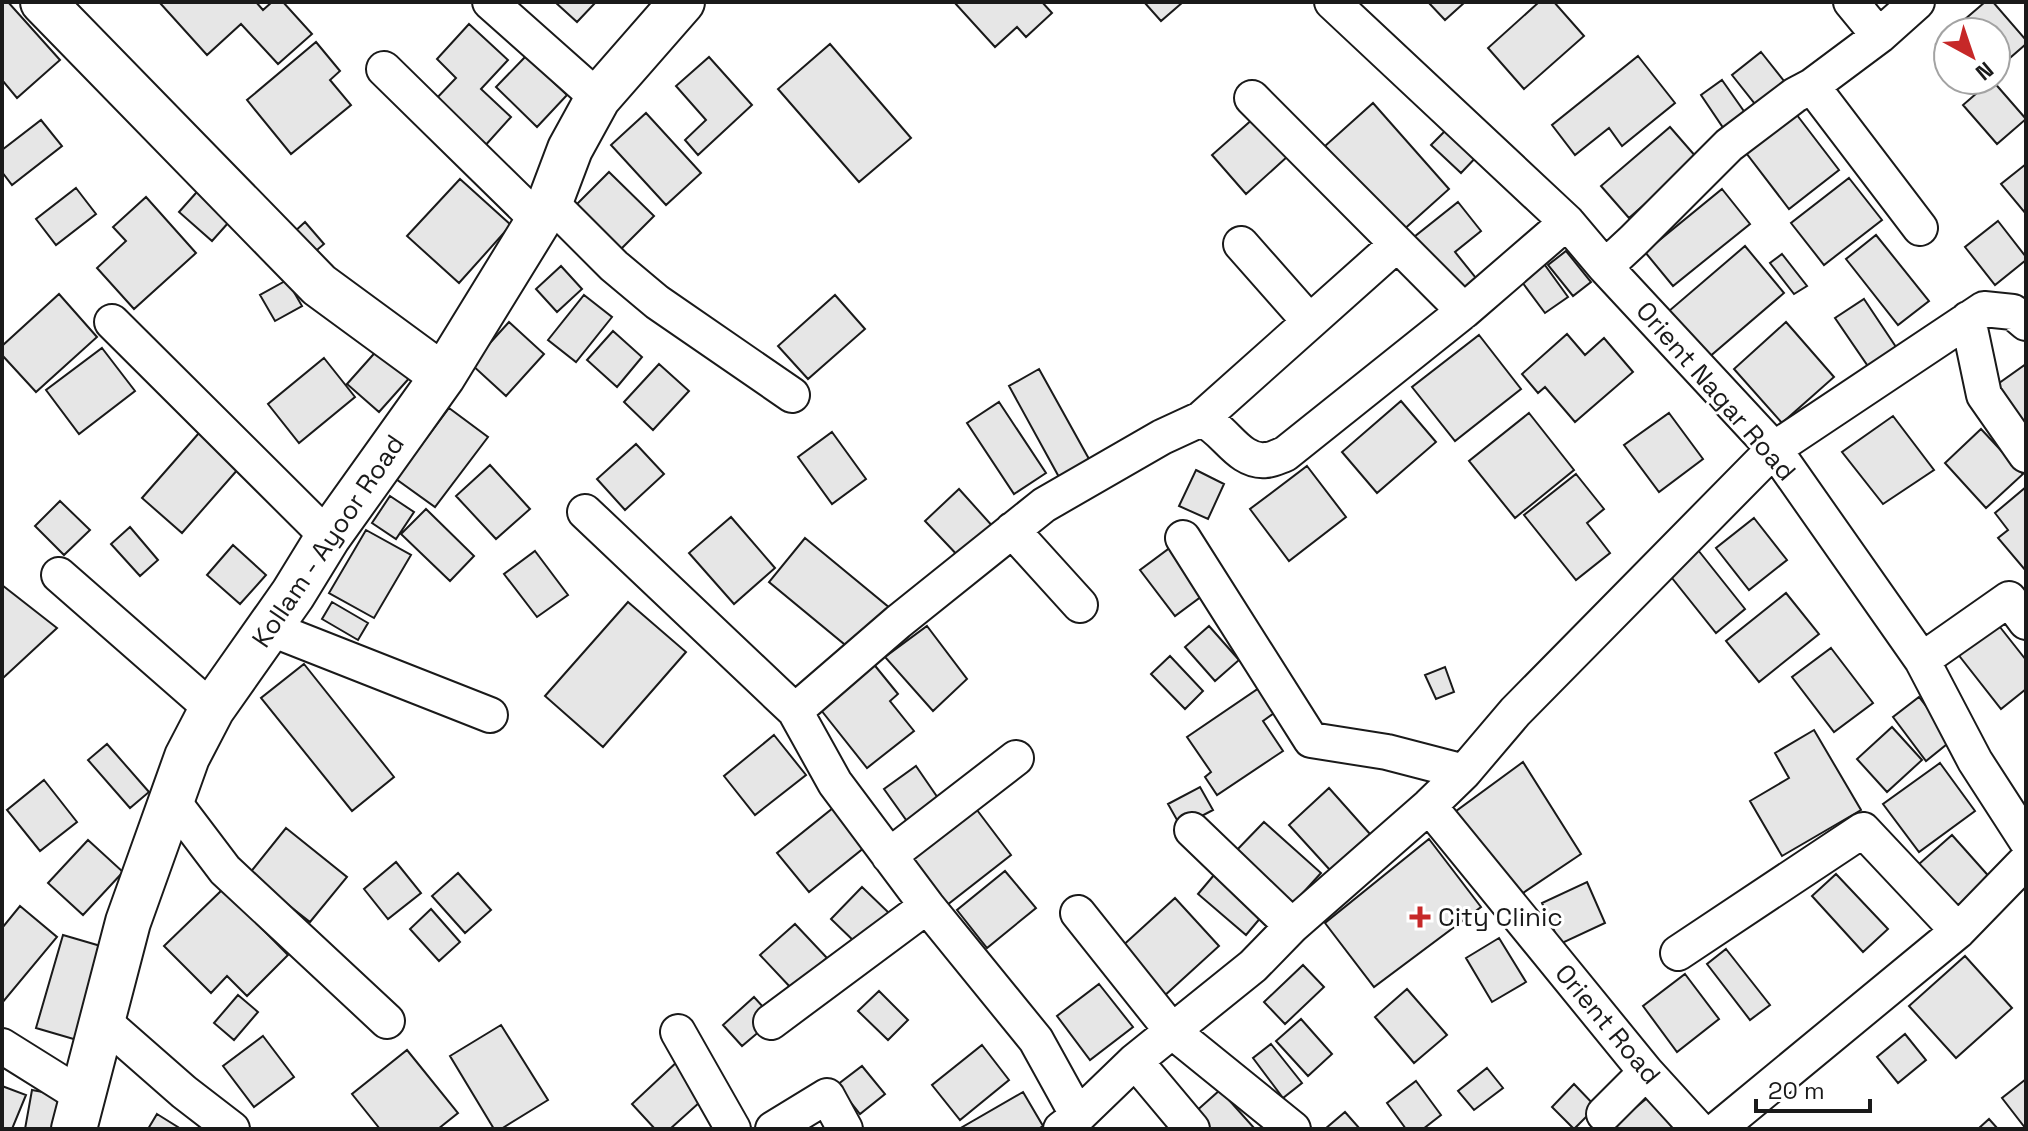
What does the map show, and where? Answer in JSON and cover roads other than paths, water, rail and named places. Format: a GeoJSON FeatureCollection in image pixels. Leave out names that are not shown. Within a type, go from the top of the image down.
{"type":"FeatureCollection","features":[{"type":"Feature","properties":{"kind":"main road","name":"Kollam - Ayoor Road"},"geometry":{"type":"LineString","coordinates":[[78,1112],[128,922],[187,757],[212,709],[293,594],[328,537],[443,376],[544,211],[570,149],[598,98],[682,2]]}},
{"type":"Feature","properties":{"kind":"main road"},"geometry":{"type":"LineString","coordinates":[[62,9],[319,285],[443,376]]}},
{"type":"Feature","properties":{"kind":"street"},"geometry":{"type":"LineString","coordinates":[[490,2],[598,98]]}},
{"type":"Feature","properties":{"kind":"street","name":"Orient Nagar Road"},"geometry":{"type":"LineString","coordinates":[[1332,2],[1567,222],[1774,449],[1922,660],[1975,761],[2026,840]]}},
{"type":"Feature","properties":{"kind":"street"},"geometry":{"type":"LineString","coordinates":[[1851,2],[1879,36]]}},
{"type":"Feature","properties":{"kind":"street"},"geometry":{"type":"LineString","coordinates":[[1605,267],[1729,145],[1879,36],[1917,2]]}},
{"type":"Feature","properties":{"kind":"street"},"geometry":{"type":"LineString","coordinates":[[384,69],[544,211],[657,302],[792,395]]}},
{"type":"Feature","properties":{"kind":"street"},"geometry":{"type":"LineString","coordinates":[[1812,86],[1920,228]]}},
{"type":"Feature","properties":{"kind":"street"},"geometry":{"type":"LineString","coordinates":[[1252,98],[1464,311]]}},
{"type":"Feature","properties":{"kind":"street"},"geometry":{"type":"LineString","coordinates":[[1201,419],[1209,422],[1245,456],[1265,461],[1285,454],[1464,311],[1567,222]]}},
{"type":"Feature","properties":{"kind":"street"},"geometry":{"type":"LineString","coordinates":[[1241,244],[1309,321]]}},
{"type":"Feature","properties":{"kind":"street"},"geometry":{"type":"LineString","coordinates":[[795,711],[898,622],[1044,505],[1162,437],[1201,419],[1397,244]]}},
{"type":"Feature","properties":{"kind":"street"},"geometry":{"type":"LineString","coordinates":[[585,512],[795,711],[835,783],[927,906],[1036,1040],[1070,1123],[1135,1061],[1253,966],[1292,926],[1429,806],[1464,772],[1515,712],[1774,449],[1984,309],[2013,312],[2026,323]]}},
{"type":"Feature","properties":{"kind":"street"},"geometry":{"type":"LineString","coordinates":[[1968,319],[1984,395],[2026,455]]}},
{"type":"Feature","properties":{"kind":"street"},"geometry":{"type":"LineString","coordinates":[[112,322],[328,537]]}},
{"type":"Feature","properties":{"kind":"street"},"geometry":{"type":"LineString","coordinates":[[1012,530],[1080,605]]}},
{"type":"Feature","properties":{"kind":"street"},"geometry":{"type":"LineString","coordinates":[[1183,538],[1311,740],[1387,752],[1464,772]]}},
{"type":"Feature","properties":{"kind":"street"},"geometry":{"type":"LineString","coordinates":[[59,575],[212,709]]}},
{"type":"Feature","properties":{"kind":"street"},"geometry":{"type":"LineString","coordinates":[[1922,660],[2009,599],[2026,622]]}},
{"type":"Feature","properties":{"kind":"street"},"geometry":{"type":"LineString","coordinates":[[269,628],[490,715]]}},
{"type":"Feature","properties":{"kind":"street"},"geometry":{"type":"LineString","coordinates":[[889,856],[1016,758]]}},
{"type":"Feature","properties":{"kind":"street"},"geometry":{"type":"LineString","coordinates":[[172,800],[225,870],[387,1021]]}},
{"type":"Feature","properties":{"kind":"street","name":"Orient Road"},"geometry":{"type":"LineString","coordinates":[[1429,806],[1646,1072],[1698,1129]]}},
{"type":"Feature","properties":{"kind":"street"},"geometry":{"type":"LineString","coordinates":[[1192,830],[1292,926]]}},
{"type":"Feature","properties":{"kind":"street"},"geometry":{"type":"LineString","coordinates":[[1678,953],[1863,830],[1958,931]]}},
{"type":"Feature","properties":{"kind":"street"},"geometry":{"type":"LineString","coordinates":[[1718,1129],[1958,931],[2026,861]]}},
{"type":"Feature","properties":{"kind":"street"},"geometry":{"type":"LineString","coordinates":[[771,1022],[927,906]]}},
{"type":"Feature","properties":{"kind":"street"},"geometry":{"type":"LineString","coordinates":[[1078,913],[1172,1031],[1293,1129]]}},
{"type":"Feature","properties":{"kind":"street"},"geometry":{"type":"LineString","coordinates":[[103,1021],[184,1092],[232,1129]]}},
{"type":"Feature","properties":{"kind":"street"},"geometry":{"type":"LineString","coordinates":[[678,1032],[733,1129]]}},
{"type":"Feature","properties":{"kind":"street"},"geometry":{"type":"LineString","coordinates":[[2,1046],[78,1112]]}},
{"type":"Feature","properties":{"kind":"street"},"geometry":{"type":"LineString","coordinates":[[1135,1061],[1192,1129]]}},
{"type":"Feature","properties":{"kind":"street"},"geometry":{"type":"LineString","coordinates":[[1604,1114],[1646,1072]]}},
{"type":"Feature","properties":{"kind":"street"},"geometry":{"type":"LineString","coordinates":[[773,1129],[827,1096],[845,1129]]}},
{"type":"Feature","properties":{"kind":"place","name":"City Clinic"},"geometry":{"type":"Point","coordinates":[1420,917]}}]}
